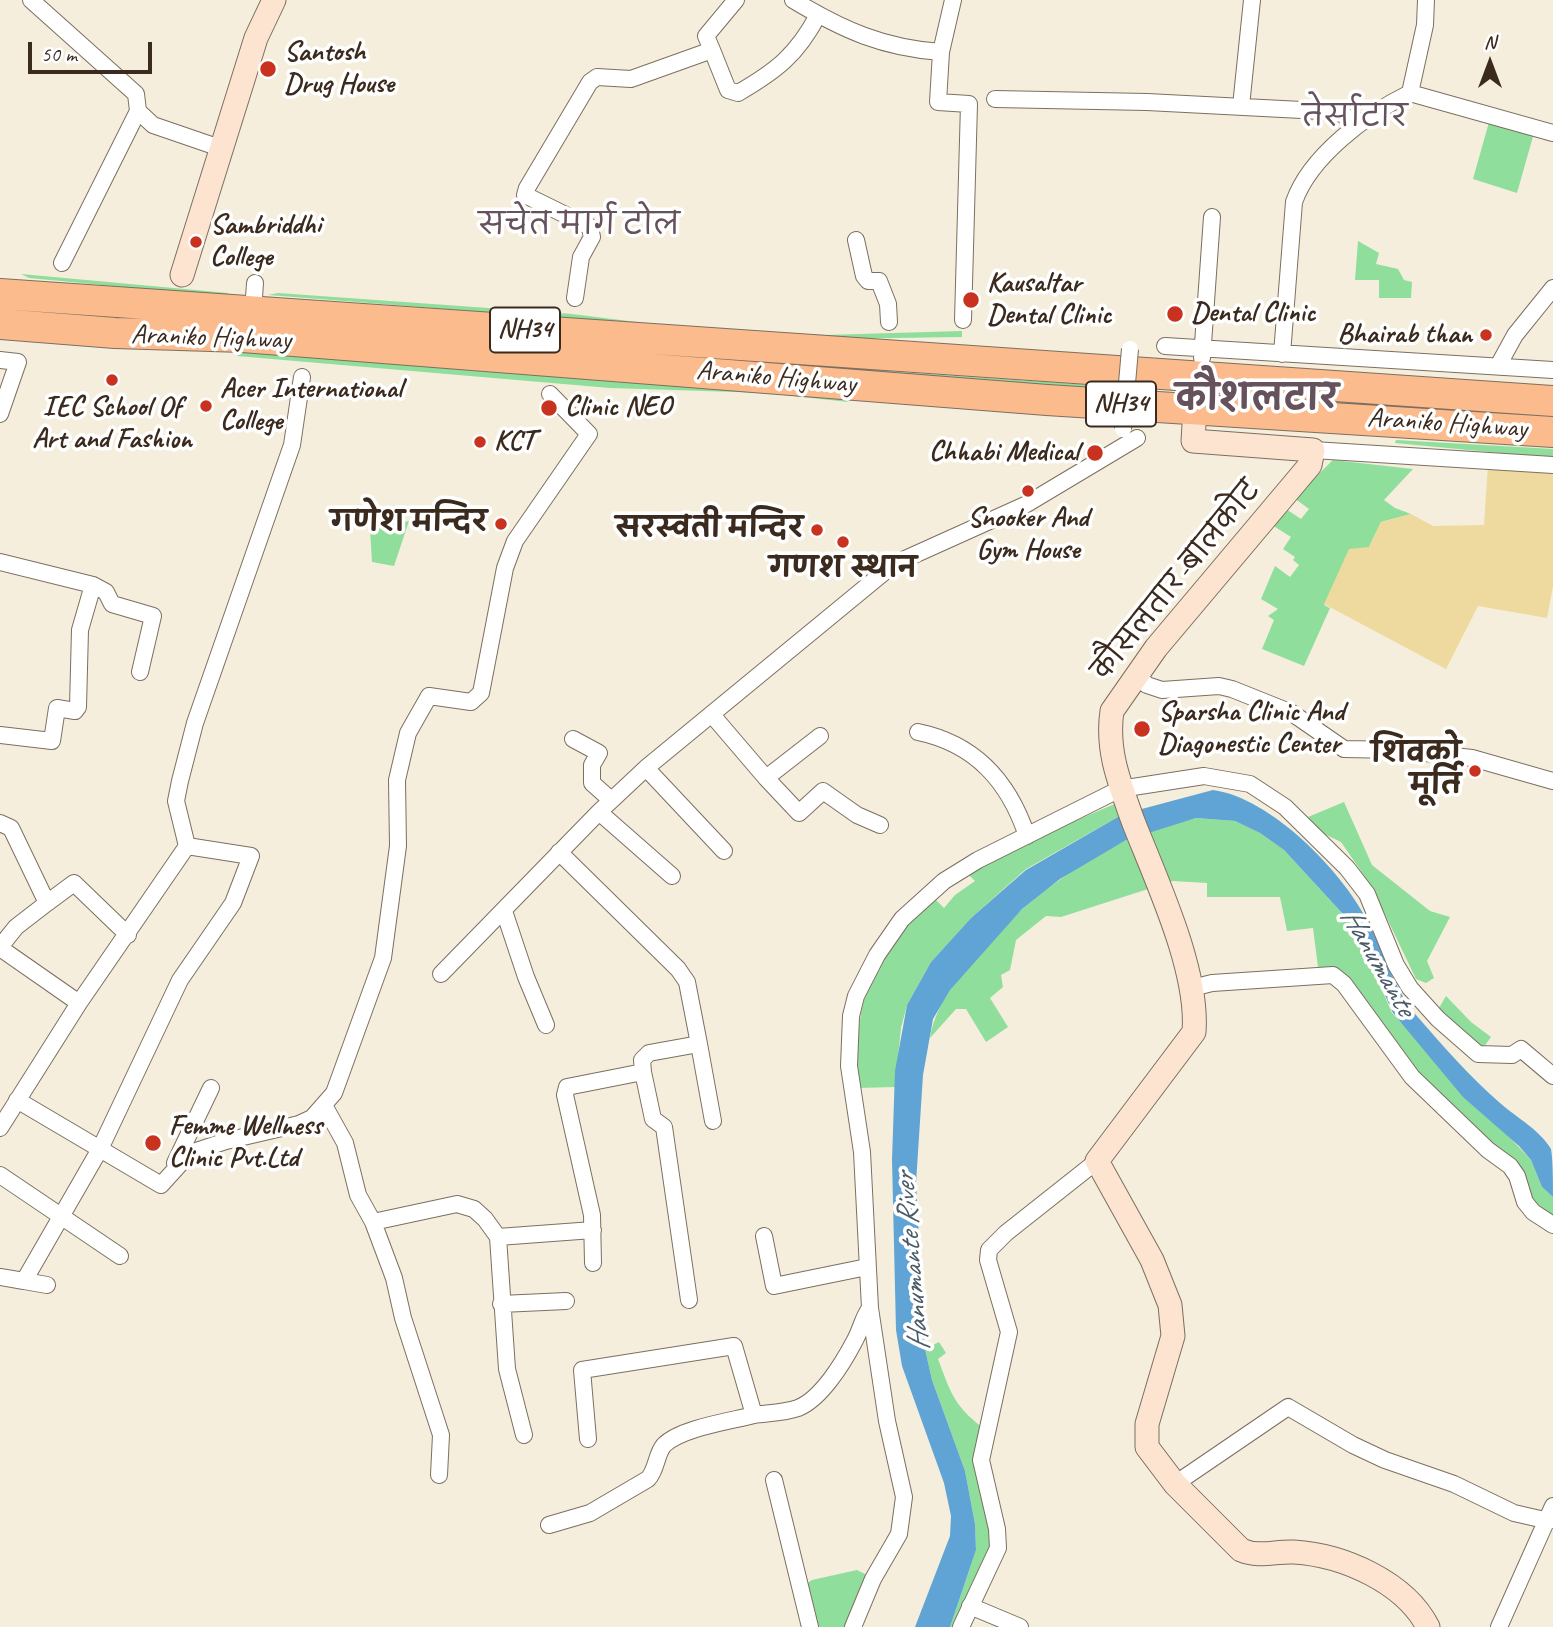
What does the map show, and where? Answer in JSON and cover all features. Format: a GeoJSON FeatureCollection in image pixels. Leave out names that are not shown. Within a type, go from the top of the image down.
{"type":"FeatureCollection","features":[{"type":"Feature","properties":{"kind":"highway","name":"Araniko Highway"},"geometry":{"type":"LineString","coordinates":[[0,294],[250,311],[1201,363],[1553,401]]}},
{"type":"Feature","properties":{"kind":"highway","name":"Araniko Highway"},"geometry":{"type":"LineString","coordinates":[[0,324],[115,334],[250,311],[1047,400],[1553,432]]}},
{"type":"Feature","properties":{"kind":"main road"},"geometry":{"type":"LineString","coordinates":[[182,275],[256,38],[274,0]]}},
{"type":"Feature","properties":{"kind":"main road"},"geometry":{"type":"LineString","coordinates":[[1201,363],[1193,441],[1312,450]]}},
{"type":"Feature","properties":{"kind":"main road","name":"कौसलतार-बालकोट"},"geometry":{"type":"LineString","coordinates":[[1097,1161],[1194,1032],[1192,988],[1114,767],[1110,724],[1117,699],[1310,465],[1312,450]]}},
{"type":"Feature","properties":{"kind":"main road"},"geometry":{"type":"LineString","coordinates":[[1097,1161],[1152,1261],[1170,1305],[1173,1336],[1145,1434],[1147,1447],[1175,1484],[1241,1550],[1253,1555],[1281,1552],[1314,1555],[1347,1565],[1381,1580],[1406,1597],[1427,1627]]}},
{"type":"Feature","properties":{"kind":"street"},"geometry":{"type":"LineString","coordinates":[[31,0],[136,94],[138,111],[62,263]]}},
{"type":"Feature","properties":{"kind":"street"},"geometry":{"type":"LineString","coordinates":[[736,0],[706,36],[728,90],[738,93],[795,53],[818,15]]}},
{"type":"Feature","properties":{"kind":"street"},"geometry":{"type":"LineString","coordinates":[[793,0],[818,15],[900,49],[941,52]]}},
{"type":"Feature","properties":{"kind":"street"},"geometry":{"type":"LineString","coordinates":[[953,0],[941,52],[938,102],[969,104],[963,320]]}},
{"type":"Feature","properties":{"kind":"street"},"geometry":{"type":"LineString","coordinates":[[1241,106],[1252,0]]}},
{"type":"Feature","properties":{"kind":"street"},"geometry":{"type":"LineString","coordinates":[[1282,354],[1294,202],[1305,179],[1356,126],[1410,93],[1425,24],[1426,0]]}},
{"type":"Feature","properties":{"kind":"street"},"geometry":{"type":"LineString","coordinates":[[575,298],[580,257],[592,237],[590,227],[525,195],[527,188],[590,82],[597,77],[631,79],[712,50]]}},
{"type":"Feature","properties":{"kind":"street"},"geometry":{"type":"LineString","coordinates":[[1410,93],[1553,133]]}},
{"type":"Feature","properties":{"kind":"street"},"geometry":{"type":"LineString","coordinates":[[995,99],[1241,106],[1335,113],[1343,114],[1356,126]]}},
{"type":"Feature","properties":{"kind":"street"},"geometry":{"type":"LineString","coordinates":[[138,111],[153,125],[220,148]]}},
{"type":"Feature","properties":{"kind":"street"},"geometry":{"type":"LineString","coordinates":[[1201,363],[1212,217]]}},
{"type":"Feature","properties":{"kind":"street"},"geometry":{"type":"LineString","coordinates":[[856,240],[864,276],[868,281],[879,281],[888,304],[889,322]]}},
{"type":"Feature","properties":{"kind":"street"},"geometry":{"type":"LineString","coordinates":[[1498,366],[1515,335],[1553,288]]}},
{"type":"Feature","properties":{"kind":"street"},"geometry":{"type":"LineString","coordinates":[[1165,346],[1201,363],[1282,354],[1553,370]]}},
{"type":"Feature","properties":{"kind":"street"},"geometry":{"type":"LineString","coordinates":[[440,974],[605,806],[646,768],[713,716],[814,627],[894,564],[1025,505],[1130,434],[1130,349]]}},
{"type":"Feature","properties":{"kind":"street"},"geometry":{"type":"LineString","coordinates":[[0,360],[18,362],[0,414]]}},
{"type":"Feature","properties":{"kind":"street"},"geometry":{"type":"LineString","coordinates":[[0,1128],[79,1003],[187,846],[176,801],[180,781],[195,723],[292,445],[302,377]]}},
{"type":"Feature","properties":{"kind":"street"},"geometry":{"type":"LineString","coordinates":[[17,1100],[161,1185],[190,1153],[226,1141],[299,1124],[312,1118],[324,1107],[334,1093],[383,958],[398,846],[397,780],[408,733],[429,696],[471,702],[481,693],[505,568],[515,541],[589,434],[550,394]]}},
{"type":"Feature","properties":{"kind":"street"},"geometry":{"type":"LineString","coordinates":[[1312,450],[1553,466]]}},
{"type":"Feature","properties":{"kind":"street"},"geometry":{"type":"LineString","coordinates":[[0,562],[93,585],[106,592],[112,604],[153,616],[140,671]]}},
{"type":"Feature","properties":{"kind":"street"},"geometry":{"type":"LineString","coordinates":[[0,735],[52,741],[57,708],[75,711],[78,707],[80,630],[93,585]]}},
{"type":"Feature","properties":{"kind":"street"},"geometry":{"type":"LineString","coordinates":[[1136,675],[1147,685],[1162,690],[1219,686],[1232,689],[1292,713],[1344,749],[1398,750],[1472,758],[1553,780]]}},
{"type":"Feature","properties":{"kind":"street"},"geometry":{"type":"LineString","coordinates":[[713,716],[799,813],[823,791],[857,816],[880,825]]}},
{"type":"Feature","properties":{"kind":"street"},"geometry":{"type":"LineString","coordinates":[[918,732],[949,742],[995,774],[1010,794],[1027,836]]}},
{"type":"Feature","properties":{"kind":"street"},"geometry":{"type":"LineString","coordinates":[[766,778],[820,736]]}},
{"type":"Feature","properties":{"kind":"street"},"geometry":{"type":"LineString","coordinates":[[573,739],[599,753],[592,765],[592,783],[605,806],[672,876]]}},
{"type":"Feature","properties":{"kind":"street"},"geometry":{"type":"LineString","coordinates":[[646,768],[724,851]]}},
{"type":"Feature","properties":{"kind":"street"},"geometry":{"type":"LineString","coordinates":[[853,1627],[873,1579],[899,1534],[904,1497],[887,1420],[870,1308],[862,1152],[849,1066],[850,1028],[856,996],[877,955],[902,919],[944,881],[1027,836],[1123,794],[1204,776],[1231,779],[1265,793],[1311,830],[1347,868],[1367,894],[1396,965],[1410,988],[1438,1019],[1478,1054],[1511,1055],[1521,1049],[1553,1076]]}},
{"type":"Feature","properties":{"kind":"street"},"geometry":{"type":"LineString","coordinates":[[0,823],[12,828],[47,902]]}},
{"type":"Feature","properties":{"kind":"street"},"geometry":{"type":"LineString","coordinates":[[24,1281],[64,1216],[100,1149],[180,980],[233,903],[251,856],[187,846]]}},
{"type":"Feature","properties":{"kind":"street"},"geometry":{"type":"LineString","coordinates":[[559,852],[678,969],[687,982],[713,1121]]}},
{"type":"Feature","properties":{"kind":"street"},"geometry":{"type":"LineString","coordinates":[[79,1003],[0,947],[16,927],[74,883],[128,935]]}},
{"type":"Feature","properties":{"kind":"street"},"geometry":{"type":"LineString","coordinates":[[504,911],[526,977],[547,1025]]}},
{"type":"Feature","properties":{"kind":"street"},"geometry":{"type":"LineString","coordinates":[[1192,988],[1212,983],[1333,975],[1344,984],[1412,1077],[1488,1150],[1510,1166],[1517,1176],[1525,1202],[1533,1212],[1553,1225]]}},
{"type":"Feature","properties":{"kind":"street"},"geometry":{"type":"LineString","coordinates":[[689,1300],[664,1127],[653,1119],[642,1060],[649,1052],[699,1044]]}},
{"type":"Feature","properties":{"kind":"street"},"geometry":{"type":"LineString","coordinates":[[593,1263],[593,1230],[565,1095],[567,1087],[643,1072]]}},
{"type":"Feature","properties":{"kind":"street"},"geometry":{"type":"LineString","coordinates":[[167,1181],[211,1088]]}},
{"type":"Feature","properties":{"kind":"street"},"geometry":{"type":"LineString","coordinates":[[324,1107],[345,1143],[358,1195],[373,1222],[394,1278],[402,1318],[441,1435],[439,1475]]}},
{"type":"Feature","properties":{"kind":"street"},"geometry":{"type":"LineString","coordinates":[[961,1627],[998,1548],[997,1530],[981,1460],[1009,1332],[988,1260],[989,1250],[1006,1233],[1097,1161]]}},
{"type":"Feature","properties":{"kind":"street"},"geometry":{"type":"LineString","coordinates":[[0,1175],[120,1256]]}},
{"type":"Feature","properties":{"kind":"street"},"geometry":{"type":"LineString","coordinates":[[373,1222],[437,1206],[465,1205],[485,1219],[498,1237],[507,1369],[524,1436]]}},
{"type":"Feature","properties":{"kind":"street"},"geometry":{"type":"LineString","coordinates":[[498,1237],[593,1230]]}},
{"type":"Feature","properties":{"kind":"street"},"geometry":{"type":"LineString","coordinates":[[764,1236],[774,1286],[867,1267]]}},
{"type":"Feature","properties":{"kind":"street"},"geometry":{"type":"LineString","coordinates":[[0,1277],[47,1285]]}},
{"type":"Feature","properties":{"kind":"street"},"geometry":{"type":"LineString","coordinates":[[501,1304],[566,1301]]}},
{"type":"Feature","properties":{"kind":"street"},"geometry":{"type":"LineString","coordinates":[[550,1525],[590,1513],[648,1479],[655,1472],[660,1450],[667,1442],[697,1429],[754,1415],[789,1410],[813,1399],[856,1340],[861,1321],[870,1308]]}},
{"type":"Feature","properties":{"kind":"street"},"geometry":{"type":"LineString","coordinates":[[588,1439],[582,1370],[590,1366],[734,1346],[754,1415]]}},
{"type":"Feature","properties":{"kind":"street"},"geometry":{"type":"LineString","coordinates":[[1175,1484],[1288,1407],[1353,1446],[1454,1484],[1514,1513],[1551,1513],[1499,1627]]}},
{"type":"Feature","properties":{"kind":"street"},"geometry":{"type":"LineString","coordinates":[[774,1480],[810,1627]]}},
{"type":"Feature","properties":{"kind":"street"},"geometry":{"type":"LineString","coordinates":[[970,1606],[1020,1627]]}},
{"type":"Feature","properties":{"kind":"green space"},"geometry":{"type":"Polygon","coordinates":[[[1489,122],[1534,133],[1517,193],[1473,179],[1489,122]]]}},
{"type":"Feature","properties":{"kind":"green space"},"geometry":{"type":"Polygon","coordinates":[[[1358,241],[1379,253],[1376,264],[1398,269],[1404,280],[1412,282],[1411,298],[1379,298],[1379,280],[1355,280],[1358,241]]]}},
{"type":"Feature","properties":{"kind":"green space"},"geometry":{"type":"Polygon","coordinates":[[[21,274],[228,293],[228,297],[29,278],[21,274]]]}},
{"type":"Feature","properties":{"kind":"green space"},"geometry":{"type":"Polygon","coordinates":[[[278,293],[572,314],[669,326],[825,335],[962,331],[962,337],[827,339],[268,295],[278,293]]]}},
{"type":"Feature","properties":{"kind":"green space"},"geometry":{"type":"Polygon","coordinates":[[[239,352],[768,390],[841,396],[848,402],[766,393],[610,388],[237,356],[239,352]]]}},
{"type":"Feature","properties":{"kind":"green space"},"geometry":{"type":"Polygon","coordinates":[[[608,353],[1154,389],[1154,393],[1136,394],[608,353]]]}},
{"type":"Feature","properties":{"kind":"green space"},"geometry":{"type":"Polygon","coordinates":[[[1396,440],[1553,449],[1553,458],[1395,443],[1396,440]]]}},
{"type":"Feature","properties":{"kind":"green space"},"geometry":{"type":"Polygon","coordinates":[[[1333,460],[1413,469],[1384,500],[1411,514],[1381,522],[1369,547],[1324,605],[1330,608],[1304,666],[1262,649],[1274,620],[1268,616],[1278,609],[1261,599],[1275,566],[1290,577],[1299,565],[1293,560],[1295,557],[1283,549],[1291,537],[1272,525],[1286,509],[1301,519],[1309,509],[1294,498],[1333,460]]]}},
{"type":"Feature","properties":{"kind":"green space"},"geometry":{"type":"Polygon","coordinates":[[[409,521],[394,566],[372,562],[370,528],[409,521]]]}},
{"type":"Feature","properties":{"kind":"green space"},"geometry":{"type":"Polygon","coordinates":[[[1119,802],[1123,814],[1026,869],[971,918],[931,962],[907,1005],[901,1028],[895,1087],[858,1088],[859,1029],[870,983],[880,962],[912,921],[935,899],[944,908],[955,895],[975,881],[968,874],[1052,831],[1119,802]]]}},
{"type":"Feature","properties":{"kind":"green space"},"geometry":{"type":"Polygon","coordinates":[[[1344,802],[1372,865],[1430,911],[1450,917],[1427,961],[1434,978],[1426,983],[1416,979],[1372,887],[1341,842],[1316,830],[1308,817],[1344,802]]]}},
{"type":"Feature","properties":{"kind":"green space"},"geometry":{"type":"Polygon","coordinates":[[[1196,818],[1235,821],[1260,833],[1284,850],[1354,926],[1392,1013],[1531,1160],[1542,1187],[1553,1197],[1553,1221],[1424,1083],[1339,969],[1318,967],[1313,928],[1287,931],[1280,897],[1207,897],[1207,883],[1173,881],[1061,917],[1046,916],[1016,940],[1010,970],[1001,975],[1003,987],[990,998],[1008,1027],[986,1042],[966,1009],[956,1009],[930,1038],[939,1009],[956,980],[979,951],[1037,897],[1067,875],[1124,841],[1196,818]]]}},
{"type":"Feature","properties":{"kind":"green space"},"geometry":{"type":"Polygon","coordinates":[[[1446,996],[1471,1022],[1491,1037],[1483,1048],[1439,1008],[1446,996]]]}},
{"type":"Feature","properties":{"kind":"green space"},"geometry":{"type":"Polygon","coordinates":[[[939,1342],[946,1353],[938,1359],[950,1389],[959,1405],[982,1427],[991,1545],[956,1627],[950,1627],[976,1550],[975,1524],[965,1471],[932,1380],[925,1349],[939,1342]]]}},
{"type":"Feature","properties":{"kind":"green space"},"geometry":{"type":"Polygon","coordinates":[[[857,1570],[869,1576],[846,1627],[816,1627],[806,1584],[812,1580],[857,1570]]]}},
{"type":"Feature","properties":{"kind":"sand"},"geometry":{"type":"Polygon","coordinates":[[[1488,465],[1553,472],[1553,586],[1547,618],[1478,606],[1446,669],[1324,604],[1349,549],[1369,547],[1381,522],[1411,514],[1433,526],[1484,525],[1488,465]]]}},
{"type":"Feature","properties":{"kind":"water"},"geometry":{"type":"Polygon","coordinates":[[[1213,790],[1235,796],[1280,821],[1302,839],[1340,880],[1367,920],[1394,981],[1416,1015],[1478,1082],[1535,1130],[1551,1149],[1553,1197],[1542,1187],[1531,1160],[1519,1146],[1463,1097],[1393,1013],[1354,926],[1284,850],[1260,833],[1235,821],[1196,818],[1126,840],[1060,879],[1022,909],[950,990],[933,1019],[923,1075],[916,1183],[925,1349],[932,1380],[965,1471],[975,1524],[976,1550],[950,1627],[915,1627],[950,1536],[951,1516],[944,1483],[902,1366],[896,1330],[892,1160],[895,1071],[907,1005],[931,962],[971,918],[1026,870],[1123,814],[1213,790]]]}},
{"type":"Feature","properties":{"kind":"place","name":"Santosh Drug House"},"geometry":{"type":"Point","coordinates":[268,69]}},
{"type":"Feature","properties":{"kind":"place","name":"Sambriddhi College"},"geometry":{"type":"Point","coordinates":[196,242]}},
{"type":"Feature","properties":{"kind":"place","name":"Kausaltar Dental Clinic"},"geometry":{"type":"Point","coordinates":[971,300]}},
{"type":"Feature","properties":{"kind":"place","name":"Dental Clinic"},"geometry":{"type":"Point","coordinates":[1175,314]}},
{"type":"Feature","properties":{"kind":"place","name":"Bhairab than"},"geometry":{"type":"Point","coordinates":[1486,335]}},
{"type":"Feature","properties":{"kind":"place","name":"IEC School Of Art and Fashion"},"geometry":{"type":"Point","coordinates":[112,380]}},
{"type":"Feature","properties":{"kind":"place","name":"Acer International College"},"geometry":{"type":"Point","coordinates":[206,406]}},
{"type":"Feature","properties":{"kind":"place","name":"Clinic NEO"},"geometry":{"type":"Point","coordinates":[549,408]}},
{"type":"Feature","properties":{"kind":"place","name":"KCT"},"geometry":{"type":"Point","coordinates":[480,442]}},
{"type":"Feature","properties":{"kind":"place","name":"Chhabi Medical"},"geometry":{"type":"Point","coordinates":[1095,453]}},
{"type":"Feature","properties":{"kind":"place","name":"Snooker And Gym House"},"geometry":{"type":"Point","coordinates":[1028,491]}},
{"type":"Feature","properties":{"kind":"place","name":"गणेश मन्दिर"},"geometry":{"type":"Point","coordinates":[501,524]}},
{"type":"Feature","properties":{"kind":"place","name":"सरस्वती मन्दिर"},"geometry":{"type":"Point","coordinates":[817,530]}},
{"type":"Feature","properties":{"kind":"place","name":"गणश स्थान"},"geometry":{"type":"Point","coordinates":[843,542]}},
{"type":"Feature","properties":{"kind":"place","name":"Sparsha Clinic And Diagonestic Center"},"geometry":{"type":"Point","coordinates":[1142,729]}},
{"type":"Feature","properties":{"kind":"place","name":"शिवको मूर्ति"},"geometry":{"type":"Point","coordinates":[1475,771]}},
{"type":"Feature","properties":{"kind":"place","name":"Femme Wellness Clinic Pvt.Ltd"},"geometry":{"type":"Point","coordinates":[153,1143]}},
{"type":"Feature","properties":{"kind":"district","name":"तेर्साटार"},"geometry":{"type":"Point","coordinates":[1355,118]}},
{"type":"Feature","properties":{"kind":"district","name":"सचेत मार्ग टोल"},"geometry":{"type":"Point","coordinates":[579,226]}},
{"type":"Feature","properties":{"kind":"district","name":"कौशलटार"},"geometry":{"type":"Point","coordinates":[1257,400]}},
{"type":"Feature","properties":{"kind":"water label","name":"Hanumante"},"geometry":{"type":"Point","coordinates":[1377,962]}},
{"type":"Feature","properties":{"kind":"water label","name":"Hanumante River"},"geometry":{"type":"Point","coordinates":[913,1262]}}]}
